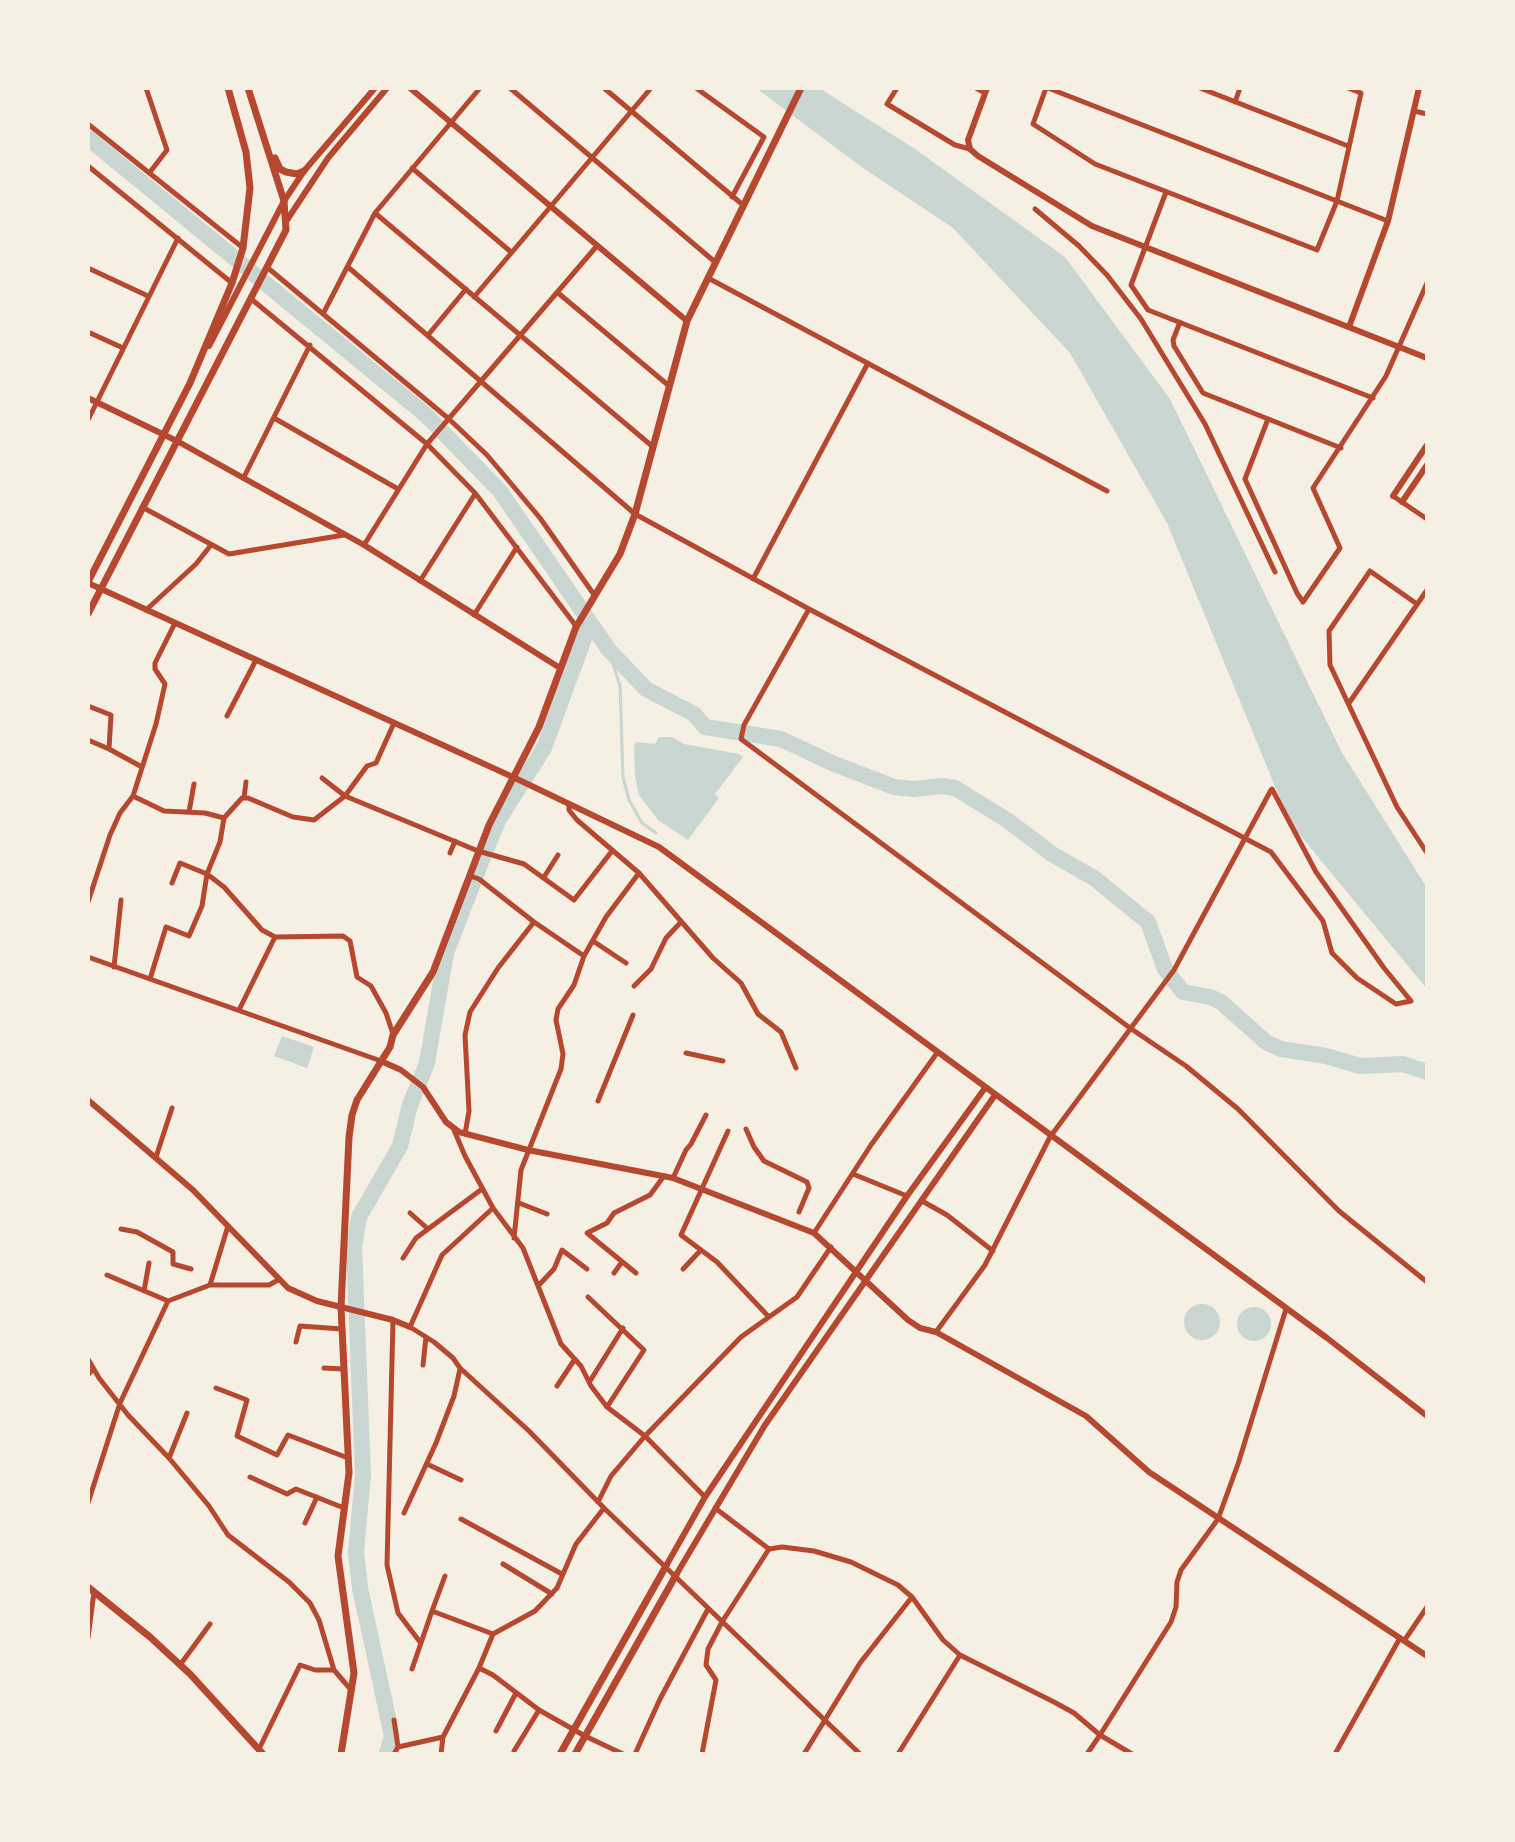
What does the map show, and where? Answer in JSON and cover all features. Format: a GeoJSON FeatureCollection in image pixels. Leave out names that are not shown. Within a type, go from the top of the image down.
{"type":"FeatureCollection","features":[{"type":"Feature","properties":{"kind":"main road"},"geometry":{"type":"LineString","coordinates":[[88,582],[190,383],[232,283],[243,248],[248,215],[248,164],[228,88]]}},
{"type":"Feature","properties":{"kind":"main road"},"geometry":{"type":"LineString","coordinates":[[88,614],[286,230],[284,201],[248,88]]}},
{"type":"Feature","properties":{"kind":"main road"},"geometry":{"type":"LineString","coordinates":[[341,1754],[352,1691],[353,1656],[338,1556],[349,1459],[342,1329],[352,1115],[357,1100],[390,1047],[393,1035],[433,972],[474,877],[489,825],[539,727],[578,624],[620,554],[635,514],[687,321],[801,88]]}},
{"type":"Feature","properties":{"kind":"main road"},"geometry":{"type":"LineString","coordinates":[[265,138],[280,169],[293,174],[304,171]]}},
{"type":"Feature","properties":{"kind":"main road"},"geometry":{"type":"LineString","coordinates":[[560,1754],[666,1566]]}},
{"type":"Feature","properties":{"kind":"main road"},"geometry":{"type":"LineString","coordinates":[[575,1754],[676,1575]]}},
{"type":"Feature","properties":{"kind":"main road"},"geometry":{"type":"LineString","coordinates":[[91,1589],[180,1665],[261,1751]]}},
{"type":"Feature","properties":{"kind":"street"},"geometry":{"type":"LineString","coordinates":[[146,88],[167,150],[150,172]]}},
{"type":"Feature","properties":{"kind":"street"},"geometry":{"type":"LineString","coordinates":[[190,383],[284,201],[304,171],[375,88]]}},
{"type":"Feature","properties":{"kind":"street"},"geometry":{"type":"LineString","coordinates":[[287,220],[328,158],[387,88]]}},
{"type":"Feature","properties":{"kind":"street"},"geometry":{"type":"LineString","coordinates":[[410,88],[687,321]]}},
{"type":"Feature","properties":{"kind":"street"},"geometry":{"type":"LineString","coordinates":[[323,314],[375,213],[480,88]]}},
{"type":"Feature","properties":{"kind":"street"},"geometry":{"type":"LineString","coordinates":[[510,88],[715,262]]}},
{"type":"Feature","properties":{"kind":"street"},"geometry":{"type":"LineString","coordinates":[[604,88],[743,205]]}},
{"type":"Feature","properties":{"kind":"street"},"geometry":{"type":"LineString","coordinates":[[474,297],[651,88]]}},
{"type":"Feature","properties":{"kind":"street"},"geometry":{"type":"LineString","coordinates":[[696,88],[764,137],[732,197]]}},
{"type":"Feature","properties":{"kind":"street"},"geometry":{"type":"LineString","coordinates":[[897,88],[887,104],[955,145],[970,149],[1092,226],[1427,358]]}},
{"type":"Feature","properties":{"kind":"street"},"geometry":{"type":"LineString","coordinates":[[970,149],[968,140],[986,91],[976,88]]}},
{"type":"Feature","properties":{"kind":"street"},"geometry":{"type":"LineString","coordinates":[[1348,88],[1361,93],[1337,201],[1317,250],[1095,164],[1033,124],[1047,88],[1337,201],[1388,221]]}},
{"type":"Feature","properties":{"kind":"street"},"geometry":{"type":"LineString","coordinates":[[1200,88],[1348,146]]}},
{"type":"Feature","properties":{"kind":"street"},"geometry":{"type":"LineString","coordinates":[[1235,102],[1240,88]]}},
{"type":"Feature","properties":{"kind":"street"},"geometry":{"type":"LineString","coordinates":[[1349,327],[1388,221],[1419,88]]}},
{"type":"Feature","properties":{"kind":"street"},"geometry":{"type":"LineString","coordinates":[[1414,111],[1427,114]]}},
{"type":"Feature","properties":{"kind":"street"},"geometry":{"type":"LineString","coordinates":[[88,124],[243,248]]}},
{"type":"Feature","properties":{"kind":"street"},"geometry":{"type":"LineString","coordinates":[[88,176],[90,167],[232,283]]}},
{"type":"Feature","properties":{"kind":"street"},"geometry":{"type":"LineString","coordinates":[[412,168],[511,252]]}},
{"type":"Feature","properties":{"kind":"street"},"geometry":{"type":"LineString","coordinates":[[1167,192],[1131,285],[1148,310],[1373,398]]}},
{"type":"Feature","properties":{"kind":"street"},"geometry":{"type":"LineString","coordinates":[[1035,209],[1079,246],[1107,275],[1141,319],[1205,424],[1275,572]]}},
{"type":"Feature","properties":{"kind":"street"},"geometry":{"type":"LineString","coordinates":[[375,213],[652,446]]}},
{"type":"Feature","properties":{"kind":"street"},"geometry":{"type":"LineString","coordinates":[[88,420],[178,238]]}},
{"type":"Feature","properties":{"kind":"street"},"geometry":{"type":"LineString","coordinates":[[364,545],[429,442],[596,247]]}},
{"type":"Feature","properties":{"kind":"street"},"geometry":{"type":"LineString","coordinates":[[348,267],[635,514],[809,609],[1243,839],[1271,852],[1323,921],[1332,953],[1357,978],[1396,1004],[1411,1001],[1316,872],[1272,789],[1243,839],[1174,970],[1050,1137],[993,1251],[936,1332]]}},
{"type":"Feature","properties":{"kind":"street"},"geometry":{"type":"LineString","coordinates":[[88,268],[148,296]]}},
{"type":"Feature","properties":{"kind":"street"},"geometry":{"type":"LineString","coordinates":[[268,268],[487,455],[540,518],[595,596]]}},
{"type":"Feature","properties":{"kind":"street"},"geometry":{"type":"LineString","coordinates":[[708,278],[1107,491]]}},
{"type":"Feature","properties":{"kind":"street"},"geometry":{"type":"LineString","coordinates":[[1268,419],[1245,479],[1303,602],[1340,548],[1313,488],[1373,398],[1401,347],[1427,283]]}},
{"type":"Feature","properties":{"kind":"street"},"geometry":{"type":"LineString","coordinates":[[428,335],[466,289]]}},
{"type":"Feature","properties":{"kind":"street"},"geometry":{"type":"LineString","coordinates":[[557,292],[668,385]]}},
{"type":"Feature","properties":{"kind":"street"},"geometry":{"type":"LineString","coordinates":[[250,298],[429,442],[475,493],[578,624]]}},
{"type":"Feature","properties":{"kind":"street"},"geometry":{"type":"LineString","coordinates":[[1180,322],[1173,340],[1174,346],[1203,393],[1341,448]]}},
{"type":"Feature","properties":{"kind":"street"},"geometry":{"type":"LineString","coordinates":[[88,332],[123,348]]}},
{"type":"Feature","properties":{"kind":"street"},"geometry":{"type":"LineString","coordinates":[[244,477],[310,345]]}},
{"type":"Feature","properties":{"kind":"street"},"geometry":{"type":"LineString","coordinates":[[753,579],[868,363]]}},
{"type":"Feature","properties":{"kind":"street"},"geometry":{"type":"LineString","coordinates":[[88,398],[164,434],[364,545],[560,668]]}},
{"type":"Feature","properties":{"kind":"street"},"geometry":{"type":"LineString","coordinates":[[274,418],[398,489]]}},
{"type":"Feature","properties":{"kind":"street"},"geometry":{"type":"LineString","coordinates":[[1427,445],[1393,496],[1427,519]]}},
{"type":"Feature","properties":{"kind":"street"},"geometry":{"type":"LineString","coordinates":[[1402,502],[1427,465]]}},
{"type":"Feature","properties":{"kind":"street"},"geometry":{"type":"LineString","coordinates":[[420,581],[475,493]]}},
{"type":"Feature","properties":{"kind":"street"},"geometry":{"type":"LineString","coordinates":[[142,507],[229,554],[345,535]]}},
{"type":"Feature","properties":{"kind":"street"},"geometry":{"type":"LineString","coordinates":[[146,610],[196,564],[211,545]]}},
{"type":"Feature","properties":{"kind":"street"},"geometry":{"type":"LineString","coordinates":[[474,615],[517,547]]}},
{"type":"Feature","properties":{"kind":"street"},"geometry":{"type":"LineString","coordinates":[[1417,604],[1370,571],[1329,631],[1330,665],[1397,807],[1427,853]]}},
{"type":"Feature","properties":{"kind":"street"},"geometry":{"type":"LineString","coordinates":[[88,582],[659,847],[1427,1416]]}},
{"type":"Feature","properties":{"kind":"street"},"geometry":{"type":"LineString","coordinates":[[1349,703],[1427,590]]}},
{"type":"Feature","properties":{"kind":"street"},"geometry":{"type":"LineString","coordinates":[[809,609],[744,725],[741,739],[1130,1028],[1186,1066],[1238,1109],[1339,1211],[1427,1282]]}},
{"type":"Feature","properties":{"kind":"street"},"geometry":{"type":"LineString","coordinates":[[88,902],[110,835],[120,813],[133,796],[165,694],[165,684],[155,669],[155,663],[175,623]]}},
{"type":"Feature","properties":{"kind":"street"},"geometry":{"type":"LineString","coordinates":[[227,716],[256,660]]}},
{"type":"Feature","properties":{"kind":"street"},"geometry":{"type":"LineString","coordinates":[[88,706],[111,715],[109,749]]}},
{"type":"Feature","properties":{"kind":"street"},"geometry":{"type":"LineString","coordinates":[[244,798],[306,820],[321,815],[345,796],[367,766],[376,763],[394,723]]}},
{"type":"Feature","properties":{"kind":"street"},"geometry":{"type":"LineString","coordinates":[[88,740],[142,767]]}},
{"type":"Feature","properties":{"kind":"street"},"geometry":{"type":"LineString","coordinates":[[322,778],[345,796],[480,851],[524,864],[574,900],[612,851]]}},
{"type":"Feature","properties":{"kind":"street"},"geometry":{"type":"LineString","coordinates":[[150,979],[166,927],[189,936],[202,906],[207,874],[220,842],[224,818],[244,798],[246,782]]}},
{"type":"Feature","properties":{"kind":"street"},"geometry":{"type":"LineString","coordinates":[[189,812],[194,784]]}},
{"type":"Feature","properties":{"kind":"street"},"geometry":{"type":"LineString","coordinates":[[133,796],[164,811],[224,818]]}},
{"type":"Feature","properties":{"kind":"street"},"geometry":{"type":"LineString","coordinates":[[569,805],[577,820],[639,873],[713,958],[741,983],[758,1014],[781,1032],[796,1068]]}},
{"type":"Feature","properties":{"kind":"street"},"geometry":{"type":"LineString","coordinates":[[450,853],[455,841]]}},
{"type":"Feature","properties":{"kind":"street"},"geometry":{"type":"LineString","coordinates":[[544,877],[558,855]]}},
{"type":"Feature","properties":{"kind":"street"},"geometry":{"type":"LineString","coordinates":[[172,883],[180,863],[207,874],[224,887],[262,930],[275,937],[343,936],[350,941],[357,977],[371,986],[386,1013],[393,1035]]}},
{"type":"Feature","properties":{"kind":"street"},"geometry":{"type":"LineString","coordinates":[[514,1238],[521,1170],[561,1069],[563,1054],[556,1020],[558,1009],[574,985],[584,956],[606,917],[639,873]]}},
{"type":"Feature","properties":{"kind":"street"},"geometry":{"type":"LineString","coordinates":[[474,877],[584,956]]}},
{"type":"Feature","properties":{"kind":"street"},"geometry":{"type":"LineString","coordinates":[[114,967],[121,900]]}},
{"type":"Feature","properties":{"kind":"street"},"geometry":{"type":"LineString","coordinates":[[465,1134],[469,1111],[465,1035],[470,1012],[498,968],[534,922]]}},
{"type":"Feature","properties":{"kind":"street"},"geometry":{"type":"LineString","coordinates":[[634,986],[651,969],[666,938],[681,922]]}},
{"type":"Feature","properties":{"kind":"street"},"geometry":{"type":"LineString","coordinates":[[239,1010],[275,937]]}},
{"type":"Feature","properties":{"kind":"street"},"geometry":{"type":"LineString","coordinates":[[593,941],[626,963]]}},
{"type":"Feature","properties":{"kind":"street"},"geometry":{"type":"LineString","coordinates":[[88,957],[381,1061],[414,1079],[454,1129],[493,1208],[523,1248],[561,1344],[575,1359],[607,1407],[645,1436],[705,1497]]}},
{"type":"Feature","properties":{"kind":"street"},"geometry":{"type":"LineString","coordinates":[[598,1101],[633,1015]]}},
{"type":"Feature","properties":{"kind":"street"},"geometry":{"type":"LineString","coordinates":[[686,1053],[723,1061]]}},
{"type":"Feature","properties":{"kind":"street"},"geometry":{"type":"LineString","coordinates":[[814,1233],[937,1053]]}},
{"type":"Feature","properties":{"kind":"street"},"geometry":{"type":"LineString","coordinates":[[666,1566],[705,1497],[907,1196],[985,1088]]}},
{"type":"Feature","properties":{"kind":"street"},"geometry":{"type":"LineString","coordinates":[[676,1575],[765,1425],[995,1095]]}},
{"type":"Feature","properties":{"kind":"street"},"geometry":{"type":"LineString","coordinates":[[88,1113],[90,1102],[156,1157],[228,1226],[278,1280],[299,1294],[410,1327],[453,1358],[860,1754]]}},
{"type":"Feature","properties":{"kind":"street"},"geometry":{"type":"LineString","coordinates":[[156,1157],[172,1108]]}},
{"type":"Feature","properties":{"kind":"street"},"geometry":{"type":"LineString","coordinates":[[673,1178],[706,1115]]}},
{"type":"Feature","properties":{"kind":"street"},"geometry":{"type":"LineString","coordinates":[[454,1129],[528,1150],[673,1178],[794,1222],[831,1247],[908,1320],[920,1328],[936,1332],[1086,1416],[1149,1472],[1427,1656]]}},
{"type":"Feature","properties":{"kind":"street"},"geometry":{"type":"LineString","coordinates":[[746,1129],[764,1161],[807,1182],[809,1188],[799,1212]]}},
{"type":"Feature","properties":{"kind":"street"},"geometry":{"type":"LineString","coordinates":[[728,1131],[681,1235],[717,1262],[769,1317]]}},
{"type":"Feature","properties":{"kind":"street"},"geometry":{"type":"LineString","coordinates":[[852,1174],[907,1196]]}},
{"type":"Feature","properties":{"kind":"street"},"geometry":{"type":"LineString","coordinates":[[636,1273],[587,1233],[607,1223],[614,1213],[650,1195],[664,1176]]}},
{"type":"Feature","properties":{"kind":"street"},"geometry":{"type":"LineString","coordinates":[[403,1258],[416,1238],[482,1189]]}},
{"type":"Feature","properties":{"kind":"street"},"geometry":{"type":"LineString","coordinates":[[922,1201],[947,1215],[993,1251]]}},
{"type":"Feature","properties":{"kind":"street"},"geometry":{"type":"LineString","coordinates":[[519,1203],[547,1214]]}},
{"type":"Feature","properties":{"kind":"street"},"geometry":{"type":"LineString","coordinates":[[410,1327],[442,1255],[493,1208]]}},
{"type":"Feature","properties":{"kind":"street"},"geometry":{"type":"LineString","coordinates":[[410,1213],[428,1229]]}},
{"type":"Feature","properties":{"kind":"street"},"geometry":{"type":"LineString","coordinates":[[210,1285],[228,1226]]}},
{"type":"Feature","properties":{"kind":"street"},"geometry":{"type":"LineString","coordinates":[[121,1229],[137,1232],[173,1252],[173,1264],[191,1269]]}},
{"type":"Feature","properties":{"kind":"street"},"geometry":{"type":"LineString","coordinates":[[598,1502],[611,1476],[645,1436],[741,1337],[801,1292],[831,1247]]}},
{"type":"Feature","properties":{"kind":"street"},"geometry":{"type":"LineString","coordinates":[[537,1286],[554,1269],[562,1250],[587,1269]]}},
{"type":"Feature","properties":{"kind":"street"},"geometry":{"type":"LineString","coordinates":[[683,1269],[701,1250]]}},
{"type":"Feature","properties":{"kind":"street"},"geometry":{"type":"LineString","coordinates":[[614,1273],[622,1262]]}},
{"type":"Feature","properties":{"kind":"street"},"geometry":{"type":"LineString","coordinates":[[144,1291],[149,1263]]}},
{"type":"Feature","properties":{"kind":"street"},"geometry":{"type":"LineString","coordinates":[[107,1275],[168,1301],[210,1285],[269,1285],[278,1280]]}},
{"type":"Feature","properties":{"kind":"street"},"geometry":{"type":"LineString","coordinates":[[588,1297],[644,1350],[607,1407]]}},
{"type":"Feature","properties":{"kind":"street"},"geometry":{"type":"LineString","coordinates":[[88,1503],[120,1403],[168,1301]]}},
{"type":"Feature","properties":{"kind":"street"},"geometry":{"type":"LineString","coordinates":[[1087,1754],[1171,1622],[1181,1570],[1218,1519],[1242,1453],[1286,1309]]}},
{"type":"Feature","properties":{"kind":"street"},"geometry":{"type":"LineString","coordinates":[[393,1320],[387,1565],[398,1613],[420,1642]]}},
{"type":"Feature","properties":{"kind":"street"},"geometry":{"type":"LineString","coordinates":[[296,1342],[300,1326],[342,1329]]}},
{"type":"Feature","properties":{"kind":"street"},"geometry":{"type":"LineString","coordinates":[[590,1381],[623,1328]]}},
{"type":"Feature","properties":{"kind":"street"},"geometry":{"type":"LineString","coordinates":[[423,1365],[426,1337]]}},
{"type":"Feature","properties":{"kind":"street"},"geometry":{"type":"LineString","coordinates":[[88,1359],[120,1403],[209,1506],[228,1535],[289,1582],[310,1603],[319,1620],[333,1670],[352,1691]]}},
{"type":"Feature","properties":{"kind":"street"},"geometry":{"type":"LineString","coordinates":[[557,1386],[575,1359]]}},
{"type":"Feature","properties":{"kind":"street"},"geometry":{"type":"LineString","coordinates":[[324,1368],[344,1369]]}},
{"type":"Feature","properties":{"kind":"street"},"geometry":{"type":"LineString","coordinates":[[404,1513],[454,1396],[460,1368]]}},
{"type":"Feature","properties":{"kind":"street"},"geometry":{"type":"LineString","coordinates":[[88,1375],[93,1369]]}},
{"type":"Feature","properties":{"kind":"street"},"geometry":{"type":"LineString","coordinates":[[216,1388],[247,1400],[237,1436],[277,1455],[288,1435],[349,1459]]}},
{"type":"Feature","properties":{"kind":"street"},"geometry":{"type":"LineString","coordinates":[[169,1458],[187,1413]]}},
{"type":"Feature","properties":{"kind":"street"},"geometry":{"type":"LineString","coordinates":[[427,1464],[461,1480]]}},
{"type":"Feature","properties":{"kind":"street"},"geometry":{"type":"LineString","coordinates":[[250,1477],[287,1494],[296,1489],[344,1508]]}},
{"type":"Feature","properties":{"kind":"street"},"geometry":{"type":"LineString","coordinates":[[305,1523],[317,1497]]}},
{"type":"Feature","properties":{"kind":"street"},"geometry":{"type":"LineString","coordinates":[[714,1507],[769,1549],[782,1547],[814,1551],[885,1577],[912,1597],[943,1640],[960,1655],[1074,1713],[1100,1735],[1132,1754]]}},
{"type":"Feature","properties":{"kind":"street"},"geometry":{"type":"LineString","coordinates":[[441,1754],[443,1737],[493,1634],[535,1611],[552,1594],[576,1544],[604,1508]]}},
{"type":"Feature","properties":{"kind":"street"},"geometry":{"type":"LineString","coordinates":[[461,1519],[562,1574]]}},
{"type":"Feature","properties":{"kind":"street"},"geometry":{"type":"LineString","coordinates":[[702,1754],[716,1680],[706,1665],[708,1649],[769,1549]]}},
{"type":"Feature","properties":{"kind":"street"},"geometry":{"type":"LineString","coordinates":[[503,1564],[552,1594]]}},
{"type":"Feature","properties":{"kind":"street"},"geometry":{"type":"LineString","coordinates":[[412,1669],[445,1576]]}},
{"type":"Feature","properties":{"kind":"street"},"geometry":{"type":"LineString","coordinates":[[88,1638],[91,1589]]}},
{"type":"Feature","properties":{"kind":"street"},"geometry":{"type":"LineString","coordinates":[[804,1754],[860,1663],[912,1597]]}},
{"type":"Feature","properties":{"kind":"street"},"geometry":{"type":"LineString","coordinates":[[1335,1754],[1402,1639],[1427,1607]]}},
{"type":"Feature","properties":{"kind":"street"},"geometry":{"type":"LineString","coordinates":[[635,1754],[660,1699],[708,1609]]}},
{"type":"Feature","properties":{"kind":"street"},"geometry":{"type":"LineString","coordinates":[[432,1611],[493,1634]]}},
{"type":"Feature","properties":{"kind":"street"},"geometry":{"type":"LineString","coordinates":[[180,1665],[210,1624]]}},
{"type":"Feature","properties":{"kind":"street"},"geometry":{"type":"LineString","coordinates":[[898,1754],[960,1655]]}},
{"type":"Feature","properties":{"kind":"street"},"geometry":{"type":"LineString","coordinates":[[261,1751],[300,1665],[315,1670],[333,1670]]}},
{"type":"Feature","properties":{"kind":"street"},"geometry":{"type":"LineString","coordinates":[[479,1668],[539,1710],[623,1754]]}},
{"type":"Feature","properties":{"kind":"street"},"geometry":{"type":"LineString","coordinates":[[496,1731],[516,1693]]}},
{"type":"Feature","properties":{"kind":"street"},"geometry":{"type":"LineString","coordinates":[[514,1751],[539,1710]]}},
{"type":"Feature","properties":{"kind":"street"},"geometry":{"type":"LineString","coordinates":[[394,1720],[398,1747],[394,1754]]}},
{"type":"Feature","properties":{"kind":"street"},"geometry":{"type":"LineString","coordinates":[[398,1747],[443,1737]]}},
{"type":"Feature","properties":{"kind":"shaded area"},"geometry":{"type":"Polygon","coordinates":[[[756,88],[819,88],[915,149],[1065,257],[1170,399],[1341,751],[1427,888],[1427,989],[1290,823],[1167,523],[1070,353],[953,228],[863,168],[756,88]]]}},
{"type":"Feature","properties":{"kind":"shaded area"},"geometry":{"type":"Polygon","coordinates":[[[659,737],[672,737],[684,744],[743,757],[715,794],[719,798],[688,840],[658,820],[639,795],[634,746],[636,742],[655,744],[659,737]]]}},
{"type":"Feature","properties":{"kind":"shaded area"},"geometry":{"type":"Polygon","coordinates":[[[282,1036],[314,1047],[307,1068],[274,1056],[282,1036]]]}},
{"type":"Feature","properties":{"kind":"shaded area"},"geometry":{"type":"Polygon","coordinates":[[[1202,1304],[1214,1310],[1220,1322],[1214,1334],[1202,1340],[1190,1334],[1184,1322],[1190,1310],[1202,1304]]]}},
{"type":"Feature","properties":{"kind":"shaded area"},"geometry":{"type":"Polygon","coordinates":[[[1254,1307],[1266,1312],[1271,1324],[1266,1336],[1254,1341],[1242,1336],[1237,1324],[1242,1312],[1254,1307]]]}},
{"type":"Feature","properties":{"kind":"waterway"},"geometry":{"type":"LineString","coordinates":[[88,138],[426,415],[500,491],[609,650],[646,689],[694,714],[705,727],[781,739],[894,787],[955,788],[1007,820],[1052,854],[1094,878],[1148,922],[1165,969],[1183,992],[1221,1002],[1266,1042],[1281,1049],[1326,1056],[1360,1066],[1403,1064],[1427,1072]]}},
{"type":"Feature","properties":{"kind":"waterway"},"geometry":{"type":"LineString","coordinates":[[387,1754],[392,1736],[360,1588],[356,1552],[363,1475],[354,1247],[359,1217],[400,1146],[410,1105],[427,1063],[446,953],[483,857],[499,819],[544,748],[590,622]]}},
{"type":"Feature","properties":{"kind":"waterway"},"geometry":{"type":"LineString","coordinates":[[609,650],[620,686],[623,777],[629,800],[642,823],[656,833]]}}]}
